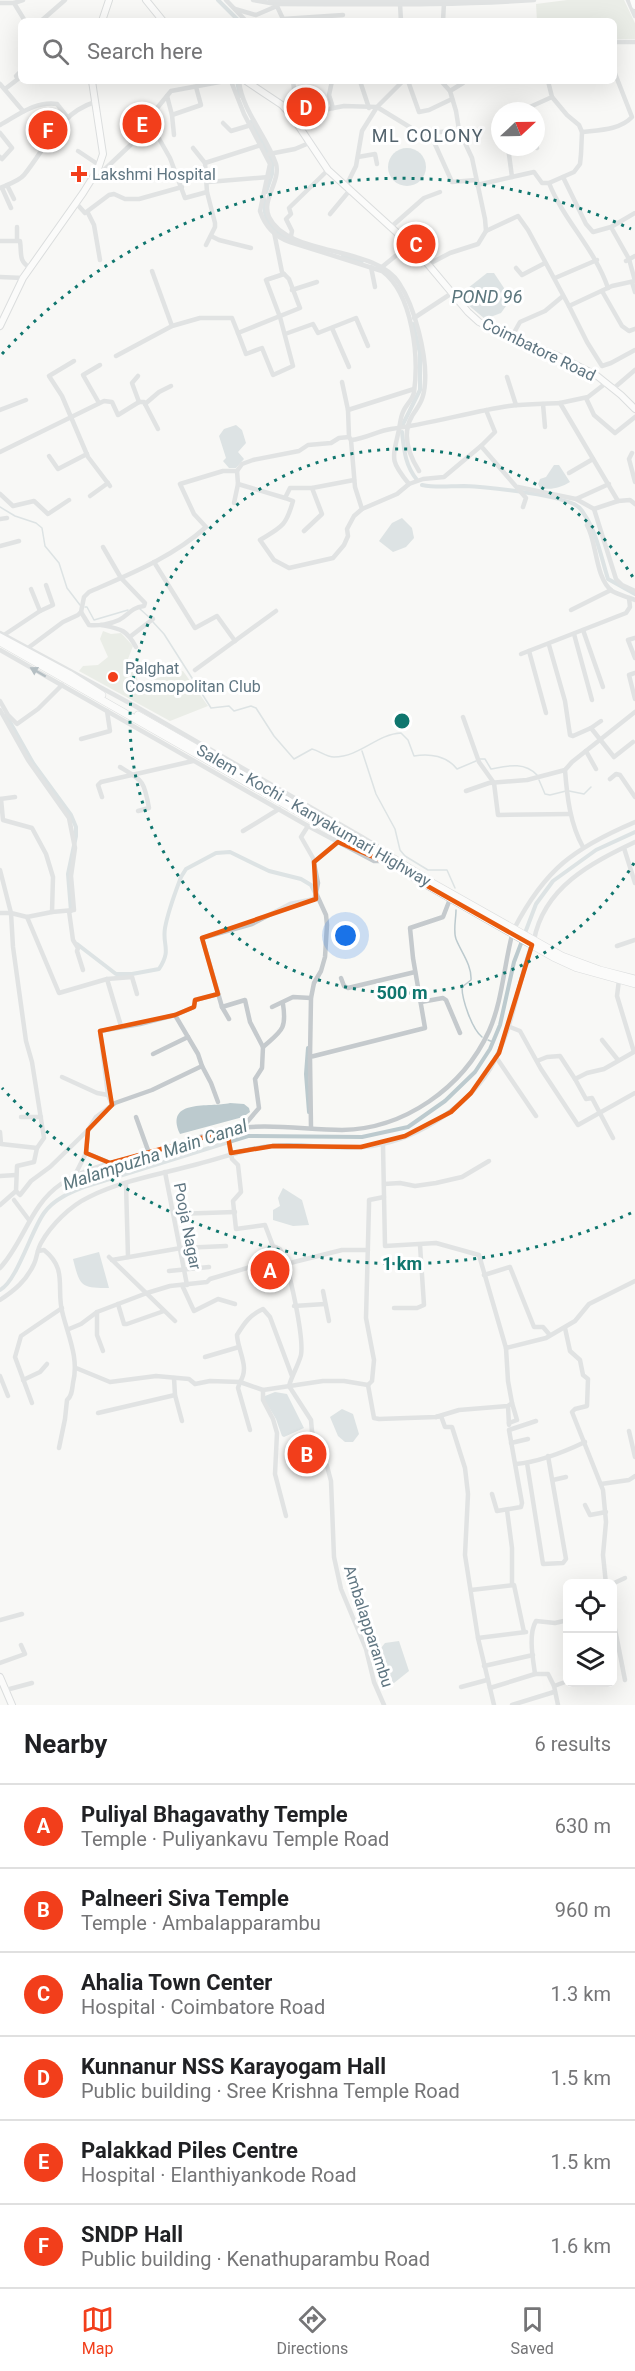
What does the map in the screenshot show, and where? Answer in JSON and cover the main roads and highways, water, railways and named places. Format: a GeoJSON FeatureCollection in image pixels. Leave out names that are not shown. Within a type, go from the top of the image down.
{"type":"FeatureCollection","features":[{"type":"Feature","properties":{"kind":"highway","name":"Salem - Kochi - Kanyakumari Highway"},"geometry":{"type":"LineString","coordinates":[[1,637],[383,861],[513,932]]}},
{"type":"Feature","properties":{"kind":"highway","name":"Salem - Kochi - Kanyakumari Highway"},"geometry":{"type":"LineString","coordinates":[[1,637],[440,886],[513,932]]}},
{"type":"Feature","properties":{"kind":"highway"},"geometry":{"type":"LineString","coordinates":[[513,932],[577,968],[635,984]]}},
{"type":"Feature","properties":{"kind":"highway"},"geometry":{"type":"LineString","coordinates":[[616,977],[635,977]]}},
{"type":"Feature","properties":{"kind":"main road"},"geometry":{"type":"LineString","coordinates":[[103,18],[109,0]]}},
{"type":"Feature","properties":{"kind":"main road"},"geometry":{"type":"LineString","coordinates":[[146,0],[161,18]]}},
{"type":"Feature","properties":{"kind":"main road"},"geometry":{"type":"LineString","coordinates":[[631,0],[635,6]]}},
{"type":"Feature","properties":{"kind":"main road"},"geometry":{"type":"LineString","coordinates":[[0,326],[23,278],[76,203],[99,165],[103,154],[92,84]]}},
{"type":"Feature","properties":{"kind":"main road","name":"Coimbatore Road"},"geometry":{"type":"LineString","coordinates":[[251,84],[294,115],[309,143],[328,170],[410,244],[479,322],[596,375],[614,388],[635,409]]}},
{"type":"Feature","properties":{"kind":"main road"},"geometry":{"type":"LineString","coordinates":[[0,1677],[12,1705]]}},
{"type":"Feature","properties":{"kind":"water"},"geometry":{"type":"Polygon","coordinates":[[[407,148],[420,154],[426,167],[420,180],[407,186],[394,180],[388,167],[394,154],[407,148]]]}},
{"type":"Feature","properties":{"kind":"water","name":"POND 96"},"geometry":{"type":"Polygon","coordinates":[[[487,273],[494,273],[508,294],[506,306],[501,313],[485,319],[467,304],[463,292],[487,273]]]}},
{"type":"Feature","properties":{"kind":"water"},"geometry":{"type":"Polygon","coordinates":[[[236,425],[242,430],[246,443],[238,452],[244,459],[236,468],[229,468],[223,461],[226,458],[219,436],[224,429],[236,425]]]}},
{"type":"Feature","properties":{"kind":"water"},"geometry":{"type":"Polygon","coordinates":[[[554,465],[559,465],[570,482],[556,488],[540,488],[538,484],[540,479],[546,477],[554,465]]]}},
{"type":"Feature","properties":{"kind":"water"},"geometry":{"type":"Polygon","coordinates":[[[402,518],[412,528],[414,538],[406,547],[393,552],[379,541],[392,523],[402,518]]]}},
{"type":"Feature","properties":{"kind":"water"},"geometry":{"type":"Polygon","coordinates":[[[230,1103],[244,1104],[250,1112],[243,1117],[180,1134],[177,1123],[178,1115],[184,1110],[230,1103]]]}},
{"type":"Feature","properties":{"kind":"water"},"geometry":{"type":"Polygon","coordinates":[[[283,1188],[302,1200],[309,1225],[293,1226],[273,1220],[273,1210],[280,1206],[278,1198],[283,1188]]]}},
{"type":"Feature","properties":{"kind":"water"},"geometry":{"type":"Polygon","coordinates":[[[99,1252],[109,1288],[83,1284],[75,1268],[73,1259],[99,1252]]]}},
{"type":"Feature","properties":{"kind":"water"},"geometry":{"type":"Polygon","coordinates":[[[275,1392],[287,1394],[304,1428],[282,1436],[276,1419],[264,1399],[265,1396],[275,1392]]]}},
{"type":"Feature","properties":{"kind":"water"},"geometry":{"type":"Polygon","coordinates":[[[342,1409],[353,1414],[359,1434],[353,1442],[345,1442],[338,1436],[330,1417],[342,1409]]]}},
{"type":"Feature","properties":{"kind":"water"},"geometry":{"type":"Polygon","coordinates":[[[399,1641],[409,1671],[394,1683],[383,1678],[376,1654],[385,1643],[399,1641]]]}},
{"type":"Feature","properties":{"kind":"waterway"},"geometry":{"type":"LineString","coordinates":[[218,0],[236,18]]}},
{"type":"Feature","properties":{"kind":"waterway"},"geometry":{"type":"LineString","coordinates":[[238,84],[240,96]]}},
{"type":"Feature","properties":{"kind":"waterway"},"geometry":{"type":"LineString","coordinates":[[252,121],[272,162],[272,174],[266,192]]}},
{"type":"Feature","properties":{"kind":"waterway"},"geometry":{"type":"LineString","coordinates":[[264,199],[267,220],[280,234],[293,240]]}},
{"type":"Feature","properties":{"kind":"waterway"},"geometry":{"type":"LineString","coordinates":[[343,256],[362,261]]}},
{"type":"Feature","properties":{"kind":"waterway"},"geometry":{"type":"LineString","coordinates":[[402,426],[420,390],[420,353],[413,324]]}},
{"type":"Feature","properties":{"kind":"waterway"},"geometry":{"type":"LineString","coordinates":[[402,432],[404,451],[417,480]]}},
{"type":"Feature","properties":{"kind":"waterway"},"geometry":{"type":"LineString","coordinates":[[422,485],[504,489],[536,494],[574,504],[582,511],[592,529],[608,579],[635,594]]}},
{"type":"Feature","properties":{"kind":"waterway"},"geometry":{"type":"LineString","coordinates":[[0,507],[42,528],[45,546],[59,563],[67,588],[80,605]]}},
{"type":"Feature","properties":{"kind":"waterway"},"geometry":{"type":"LineString","coordinates":[[85,607],[94,620],[128,610]]}},
{"type":"Feature","properties":{"kind":"waterway"},"geometry":{"type":"LineString","coordinates":[[140,609],[150,618]]}},
{"type":"Feature","properties":{"kind":"waterway"},"geometry":{"type":"LineString","coordinates":[[153,622],[164,634],[211,708],[229,706],[234,711],[251,706],[256,708],[274,736],[294,759],[312,749],[331,757],[343,756],[384,737],[401,733],[408,740],[414,756],[438,756],[457,769],[476,761]]}},
{"type":"Feature","properties":{"kind":"waterway"},"geometry":{"type":"LineString","coordinates":[[6,715],[33,763],[71,815],[76,827],[68,874],[71,911]]}},
{"type":"Feature","properties":{"kind":"waterway"},"geometry":{"type":"LineString","coordinates":[[362,751],[376,794],[395,829],[400,850],[405,856],[428,870],[447,870],[455,888]]}},
{"type":"Feature","properties":{"kind":"waterway"},"geometry":{"type":"LineString","coordinates":[[480,759],[485,759],[491,769],[521,766],[537,775]]}},
{"type":"Feature","properties":{"kind":"waterway"},"geometry":{"type":"LineString","coordinates":[[539,780],[545,794],[566,791]]}},
{"type":"Feature","properties":{"kind":"waterway"},"geometry":{"type":"LineString","coordinates":[[569,791],[584,794],[591,787]]}},
{"type":"Feature","properties":{"kind":"waterway","name":"Malampuzha Main Canal"},"geometry":{"type":"LineString","coordinates":[[0,1290],[12,1277],[44,1213],[58,1200],[75,1191],[248,1136],[362,1137],[408,1127],[445,1101],[475,1072],[490,1049],[500,1025],[514,962],[536,904],[553,881],[596,850],[635,832]]}},
{"type":"Feature","properties":{"kind":"waterway"},"geometry":{"type":"LineString","coordinates":[[77,944],[116,974],[132,974],[159,969],[166,952],[164,934],[166,922],[181,877],[186,869],[216,853],[230,852],[269,871],[301,879],[311,885],[316,895]]}},
{"type":"Feature","properties":{"kind":"waterway"},"geometry":{"type":"LineString","coordinates":[[456,910],[455,936],[471,974],[471,980],[462,987],[464,999],[471,1021],[482,1037]]}},
{"type":"Feature","properties":{"kind":"waterway","name":"Malampuzha Main Canal"},"geometry":{"type":"LineString","coordinates":[[488,1040],[493,1042]]}},
{"type":"Feature","properties":{"kind":"waterway"},"geometry":{"type":"LineString","coordinates":[[308,1048],[306,1074],[309,1112]]}},
{"type":"Feature","properties":{"kind":"place","name":"Kunnanur NSS Karayogam Hall"},"geometry":{"type":"Point","coordinates":[306,107]}},
{"type":"Feature","properties":{"kind":"place","name":"Palakkad Piles Centre"},"geometry":{"type":"Point","coordinates":[142,124]}},
{"type":"Feature","properties":{"kind":"place","name":"SNDP Hall"},"geometry":{"type":"Point","coordinates":[48,130]}},
{"type":"Feature","properties":{"kind":"place","name":"Lakshmi Hospital"},"geometry":{"type":"Point","coordinates":[79,174]}},
{"type":"Feature","properties":{"kind":"place","name":"Ahalia Town Center"},"geometry":{"type":"Point","coordinates":[416,244]}},
{"type":"Feature","properties":{"kind":"place","name":"Palghat Cosmopolitan Club"},"geometry":{"type":"Point","coordinates":[113,677]}},
{"type":"Feature","properties":{"kind":"place","name":"Puliyal Bhagavathy Temple"},"geometry":{"type":"Point","coordinates":[270,1270]}},
{"type":"Feature","properties":{"kind":"place","name":"Palneeri Siva Temple"},"geometry":{"type":"Point","coordinates":[307,1454]}},
{"type":"Feature","properties":{"kind":"district","name":"ML COLONY"},"geometry":{"type":"Point","coordinates":[428,136]}}]}
